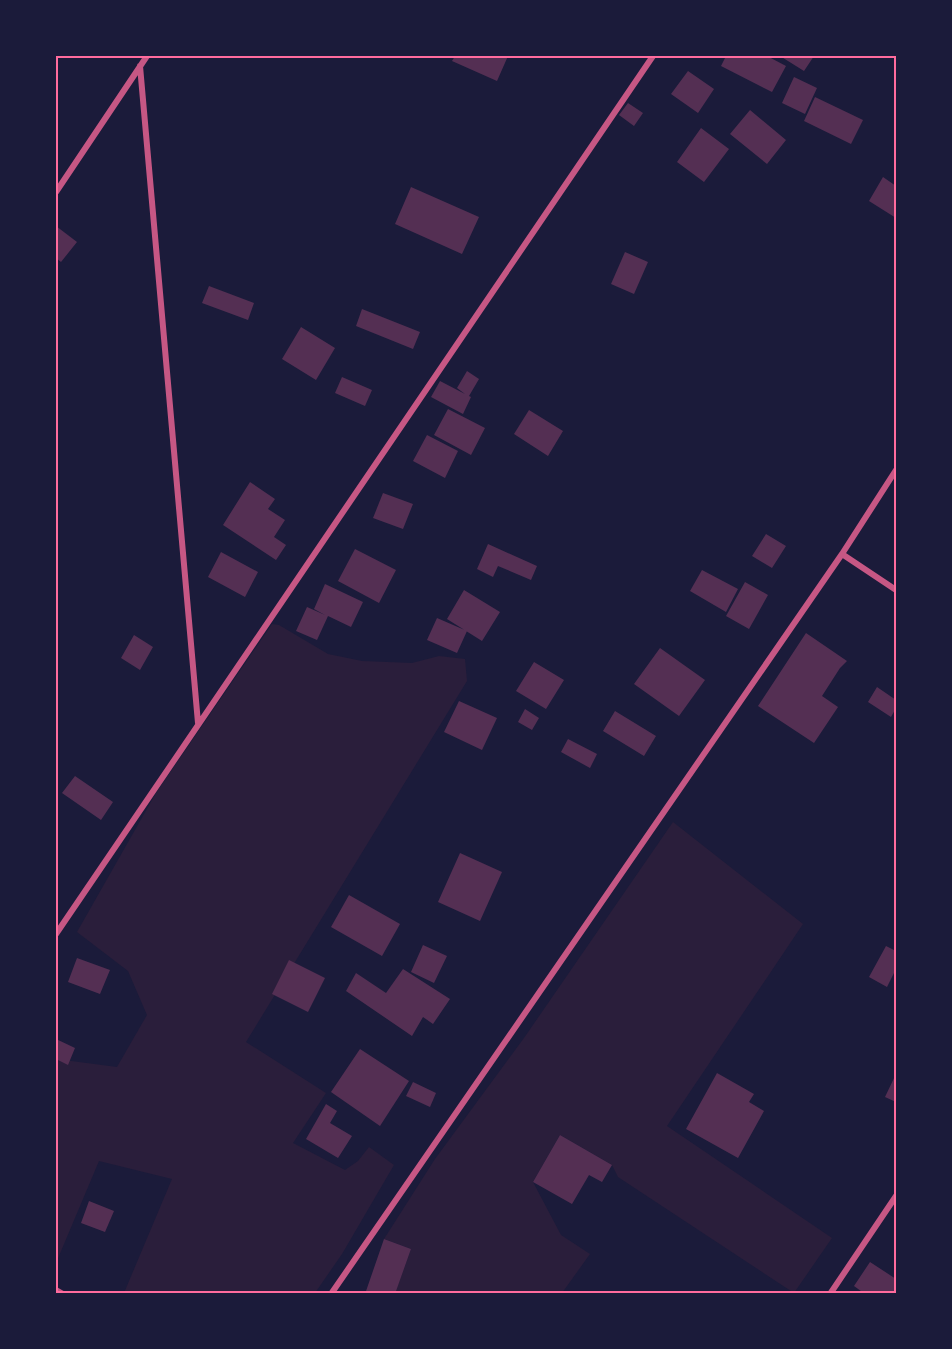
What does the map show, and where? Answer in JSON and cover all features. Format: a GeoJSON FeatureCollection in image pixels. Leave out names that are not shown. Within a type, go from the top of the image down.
{"type":"FeatureCollection","features":[{"type":"Feature","properties":{"kind":"street"},"geometry":{"type":"LineString","coordinates":[[56,192],[147,56]]}},
{"type":"Feature","properties":{"kind":"street"},"geometry":{"type":"LineString","coordinates":[[56,934],[653,56]]}},
{"type":"Feature","properties":{"kind":"street"},"geometry":{"type":"LineString","coordinates":[[140,66],[198,724]]}},
{"type":"Feature","properties":{"kind":"street"},"geometry":{"type":"LineString","coordinates":[[331,1293],[842,554],[897,470]]}},
{"type":"Feature","properties":{"kind":"street"},"geometry":{"type":"LineString","coordinates":[[842,554],[897,590]]}},
{"type":"Feature","properties":{"kind":"street"},"geometry":{"type":"LineString","coordinates":[[830,1293],[897,1196]]}},
{"type":"Feature","properties":{"kind":"street"},"geometry":{"type":"LineString","coordinates":[[56,1290],[63,1293]]}},
{"type":"Feature","properties":{"kind":"shaded area"},"geometry":{"type":"Polygon","coordinates":[[[272,624],[279,625],[328,654],[362,661],[412,663],[439,656],[465,659],[467,681],[246,1042],[326,1093],[293,1143],[345,1170],[358,1161],[369,1147],[394,1165],[342,1254],[315,1293],[124,1293],[172,1179],[99,1161],[56,1263],[56,1059],[117,1067],[147,1015],[128,971],[77,932],[156,793],[272,624]]]}},
{"type":"Feature","properties":{"kind":"shaded area"},"geometry":{"type":"Polygon","coordinates":[[[673,822],[803,924],[667,1126],[832,1238],[794,1293],[618,1177],[612,1165],[560,1135],[533,1182],[561,1235],[590,1254],[562,1293],[395,1293],[411,1249],[384,1239],[435,1159],[524,1038],[673,822]]]}},
{"type":"Feature","properties":{"kind":"building"},"geometry":{"type":"Polygon","coordinates":[[[455,56],[508,56],[497,81],[452,61],[455,56]]]}},
{"type":"Feature","properties":{"kind":"building"},"geometry":{"type":"Polygon","coordinates":[[[726,56],[767,56],[786,66],[772,92],[721,66],[726,56]]]}},
{"type":"Feature","properties":{"kind":"building"},"geometry":{"type":"Polygon","coordinates":[[[780,56],[814,56],[804,71],[780,56]]]}},
{"type":"Feature","properties":{"kind":"building"},"geometry":{"type":"Polygon","coordinates":[[[688,71],[714,89],[698,113],[671,94],[688,71]]]}},
{"type":"Feature","properties":{"kind":"building"},"geometry":{"type":"Polygon","coordinates":[[[794,77],[817,88],[805,114],[782,103],[794,77]]]}},
{"type":"Feature","properties":{"kind":"building"},"geometry":{"type":"Polygon","coordinates":[[[815,97],[863,120],[851,144],[804,121],[815,97]]]}},
{"type":"Feature","properties":{"kind":"building"},"geometry":{"type":"Polygon","coordinates":[[[628,103],[643,113],[634,126],[619,115],[628,103]]]}},
{"type":"Feature","properties":{"kind":"building"},"geometry":{"type":"Polygon","coordinates":[[[750,110],[786,140],[767,164],[730,134],[750,110]]]}},
{"type":"Feature","properties":{"kind":"building"},"geometry":{"type":"Polygon","coordinates":[[[701,128],[729,149],[704,182],[677,162],[701,128]]]}},
{"type":"Feature","properties":{"kind":"building"},"geometry":{"type":"Polygon","coordinates":[[[883,177],[896,186],[896,218],[869,201],[883,177]]]}},
{"type":"Feature","properties":{"kind":"building"},"geometry":{"type":"Polygon","coordinates":[[[411,187],[479,217],[462,254],[395,224],[411,187]]]}},
{"type":"Feature","properties":{"kind":"building"},"geometry":{"type":"Polygon","coordinates":[[[56,226],[77,242],[61,262],[56,258],[56,226]]]}},
{"type":"Feature","properties":{"kind":"building"},"geometry":{"type":"Polygon","coordinates":[[[625,252],[648,262],[634,294],[611,284],[625,252]]]}},
{"type":"Feature","properties":{"kind":"building"},"geometry":{"type":"Polygon","coordinates":[[[209,286],[254,303],[248,320],[202,303],[209,286]]]}},
{"type":"Feature","properties":{"kind":"building"},"geometry":{"type":"Polygon","coordinates":[[[362,309],[420,332],[413,349],[356,326],[362,309]]]}},
{"type":"Feature","properties":{"kind":"building"},"geometry":{"type":"Polygon","coordinates":[[[301,327],[335,348],[316,380],[282,359],[301,327]]]}},
{"type":"Feature","properties":{"kind":"building"},"geometry":{"type":"Polygon","coordinates":[[[467,371],[479,379],[469,396],[471,397],[463,414],[431,397],[440,381],[465,394],[457,388],[467,371]]]}},
{"type":"Feature","properties":{"kind":"building"},"geometry":{"type":"Polygon","coordinates":[[[342,377],[372,390],[365,406],[335,393],[342,377]]]}},
{"type":"Feature","properties":{"kind":"building"},"geometry":{"type":"Polygon","coordinates":[[[448,409],[485,428],[471,455],[434,435],[448,409]]]}},
{"type":"Feature","properties":{"kind":"building"},"geometry":{"type":"Polygon","coordinates":[[[529,410],[563,431],[548,456],[514,434],[529,410]]]}},
{"type":"Feature","properties":{"kind":"building"},"geometry":{"type":"Polygon","coordinates":[[[427,435],[458,451],[445,478],[413,461],[427,435]]]}},
{"type":"Feature","properties":{"kind":"building"},"geometry":{"type":"Polygon","coordinates":[[[250,482],[275,499],[268,509],[285,520],[274,537],[286,545],[276,560],[223,525],[250,482]]]}},
{"type":"Feature","properties":{"kind":"building"},"geometry":{"type":"Polygon","coordinates":[[[383,493],[413,504],[403,529],[373,518],[383,493]]]}},
{"type":"Feature","properties":{"kind":"building"},"geometry":{"type":"Polygon","coordinates":[[[766,534],[786,546],[772,568],[752,556],[766,534]]]}},
{"type":"Feature","properties":{"kind":"building"},"geometry":{"type":"Polygon","coordinates":[[[488,544],[537,566],[531,580],[498,566],[493,577],[477,569],[488,544]]]}},
{"type":"Feature","properties":{"kind":"building"},"geometry":{"type":"Polygon","coordinates":[[[355,549],[396,570],[379,603],[338,581],[355,549]]]}},
{"type":"Feature","properties":{"kind":"building"},"geometry":{"type":"Polygon","coordinates":[[[221,552],[258,572],[245,597],[208,577],[221,552]]]}},
{"type":"Feature","properties":{"kind":"building"},"geometry":{"type":"Polygon","coordinates":[[[702,570],[738,589],[726,612],[690,591],[702,570]]]}},
{"type":"Feature","properties":{"kind":"building"},"geometry":{"type":"Polygon","coordinates":[[[745,582],[768,595],[749,629],[726,616],[745,582]]]}},
{"type":"Feature","properties":{"kind":"building"},"geometry":{"type":"Polygon","coordinates":[[[325,584],[363,602],[351,627],[328,616],[317,640],[296,631],[307,607],[325,615],[314,609],[325,584]]]}},
{"type":"Feature","properties":{"kind":"building"},"geometry":{"type":"Polygon","coordinates":[[[464,590],[500,612],[482,641],[447,619],[464,590]]]}},
{"type":"Feature","properties":{"kind":"building"},"geometry":{"type":"Polygon","coordinates":[[[437,618],[467,631],[457,653],[427,640],[437,618]]]}},
{"type":"Feature","properties":{"kind":"building"},"geometry":{"type":"Polygon","coordinates":[[[806,633],[847,661],[822,696],[838,707],[814,743],[758,706],[806,633]]]}},
{"type":"Feature","properties":{"kind":"building"},"geometry":{"type":"Polygon","coordinates":[[[134,635],[153,647],[140,670],[121,658],[134,635]]]}},
{"type":"Feature","properties":{"kind":"building"},"geometry":{"type":"Polygon","coordinates":[[[660,648],[705,680],[679,716],[634,684],[660,648]]]}},
{"type":"Feature","properties":{"kind":"building"},"geometry":{"type":"Polygon","coordinates":[[[534,662],[564,680],[546,709],[516,691],[534,662]]]}},
{"type":"Feature","properties":{"kind":"building"},"geometry":{"type":"Polygon","coordinates":[[[877,687],[896,700],[896,708],[891,717],[868,702],[877,687]]]}},
{"type":"Feature","properties":{"kind":"building"},"geometry":{"type":"Polygon","coordinates":[[[459,701],[497,718],[482,750],[444,732],[459,701]]]}},
{"type":"Feature","properties":{"kind":"building"},"geometry":{"type":"Polygon","coordinates":[[[525,709],[539,718],[532,730],[518,722],[525,709]]]}},
{"type":"Feature","properties":{"kind":"building"},"geometry":{"type":"Polygon","coordinates":[[[615,711],[656,736],[644,756],[603,731],[615,711]]]}},
{"type":"Feature","properties":{"kind":"building"},"geometry":{"type":"Polygon","coordinates":[[[568,739],[597,754],[590,768],[561,752],[568,739]]]}},
{"type":"Feature","properties":{"kind":"building"},"geometry":{"type":"Polygon","coordinates":[[[75,776],[113,802],[101,820],[62,793],[75,776]]]}},
{"type":"Feature","properties":{"kind":"building"},"geometry":{"type":"Polygon","coordinates":[[[460,853],[502,872],[480,921],[438,902],[460,853]]]}},
{"type":"Feature","properties":{"kind":"building"},"geometry":{"type":"Polygon","coordinates":[[[349,895],[400,924],[382,956],[331,927],[349,895]]]}},
{"type":"Feature","properties":{"kind":"building"},"geometry":{"type":"Polygon","coordinates":[[[423,945],[447,956],[434,983],[411,972],[423,945]]]}},
{"type":"Feature","properties":{"kind":"building"},"geometry":{"type":"Polygon","coordinates":[[[886,946],[896,951],[896,969],[887,987],[869,977],[886,946]]]}},
{"type":"Feature","properties":{"kind":"building"},"geometry":{"type":"Polygon","coordinates":[[[77,958],[110,970],[100,994],[68,982],[77,958]]]}},
{"type":"Feature","properties":{"kind":"building"},"geometry":{"type":"Polygon","coordinates":[[[289,960],[325,978],[308,1012],[272,994],[289,960]]]}},
{"type":"Feature","properties":{"kind":"building"},"geometry":{"type":"Polygon","coordinates":[[[403,969],[450,999],[433,1024],[423,1017],[412,1036],[346,991],[356,973],[386,993],[403,969]]]}},
{"type":"Feature","properties":{"kind":"building"},"geometry":{"type":"Polygon","coordinates":[[[56,1039],[75,1048],[68,1065],[56,1059],[56,1039]]]}},
{"type":"Feature","properties":{"kind":"building"},"geometry":{"type":"Polygon","coordinates":[[[360,1049],[409,1081],[380,1126],[331,1092],[360,1049]]]}},
{"type":"Feature","properties":{"kind":"building"},"geometry":{"type":"Polygon","coordinates":[[[717,1073],[754,1094],[749,1102],[764,1111],[738,1158],[686,1129],[717,1073]]]}},
{"type":"Feature","properties":{"kind":"building"},"geometry":{"type":"Polygon","coordinates":[[[896,1077],[896,1102],[885,1097],[896,1077]]]}},
{"type":"Feature","properties":{"kind":"building"},"geometry":{"type":"Polygon","coordinates":[[[413,1082],[436,1093],[430,1107],[406,1096],[413,1082]]]}},
{"type":"Feature","properties":{"kind":"building"},"geometry":{"type":"Polygon","coordinates":[[[326,1104],[337,1111],[330,1123],[352,1136],[338,1158],[306,1139],[326,1104]]]}},
{"type":"Feature","properties":{"kind":"building"},"geometry":{"type":"Polygon","coordinates":[[[560,1135],[612,1165],[602,1182],[589,1175],[572,1204],[533,1182],[560,1135]]]}},
{"type":"Feature","properties":{"kind":"building"},"geometry":{"type":"Polygon","coordinates":[[[89,1201],[114,1211],[105,1232],[81,1223],[89,1201]]]}},
{"type":"Feature","properties":{"kind":"building"},"geometry":{"type":"Polygon","coordinates":[[[384,1239],[411,1249],[395,1294],[365,1294],[384,1239]]]}},
{"type":"Feature","properties":{"kind":"building"},"geometry":{"type":"Polygon","coordinates":[[[870,1262],[896,1279],[896,1294],[865,1294],[854,1286],[870,1262]]]}}]}
